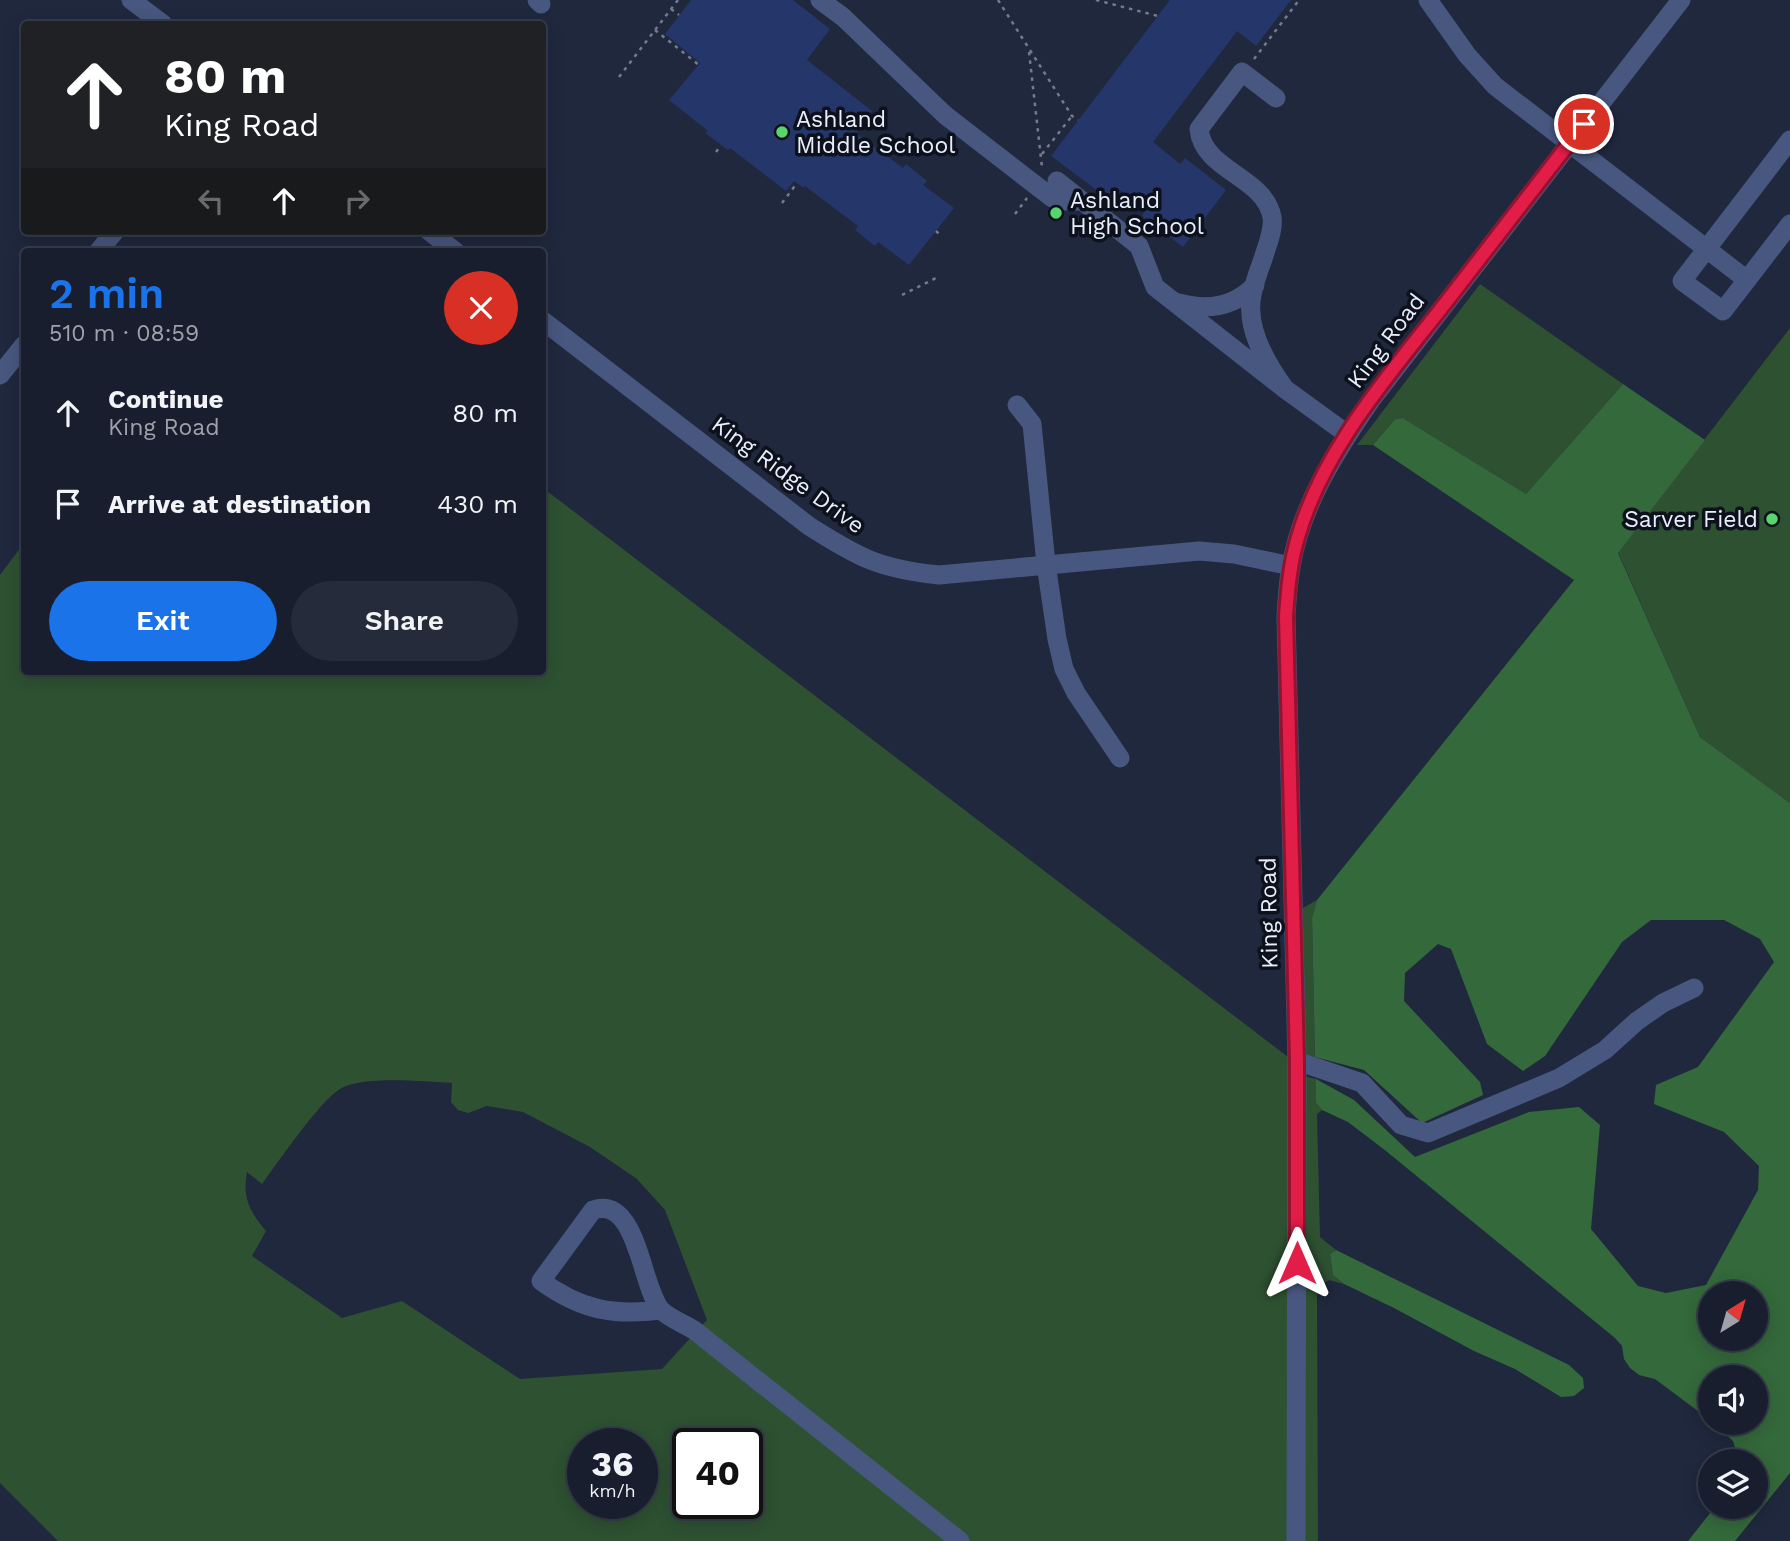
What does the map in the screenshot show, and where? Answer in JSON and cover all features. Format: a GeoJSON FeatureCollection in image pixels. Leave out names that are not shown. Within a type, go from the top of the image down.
{"type":"FeatureCollection","features":[{"type":"Feature","properties":{"kind":"street"},"geometry":{"type":"LineString","coordinates":[[131,0],[159,21]]}},
{"type":"Feature","properties":{"kind":"street"},"geometry":{"type":"LineString","coordinates":[[820,0],[843,17],[945,115],[1051,197],[1058,201],[1082,201]]}},
{"type":"Feature","properties":{"kind":"street"},"geometry":{"type":"LineString","coordinates":[[1428,0],[1487,78],[1568,145],[1747,280]]}},
{"type":"Feature","properties":{"kind":"street","name":"King Road"},"geometry":{"type":"LineString","coordinates":[[1296,1541],[1297,1065],[1286,616],[1291,566],[1298,537],[1310,505],[1347,435],[1378,390],[1681,0]]}},
{"type":"Feature","properties":{"kind":"street"},"geometry":{"type":"LineString","coordinates":[[1276,98],[1242,72],[1199,129],[1200,138],[1212,156],[1260,195],[1269,210],[1272,229],[1251,296],[1251,312],[1262,352],[1284,389]]}},
{"type":"Feature","properties":{"kind":"street"},"geometry":{"type":"LineString","coordinates":[[1790,140],[1682,281],[1723,311],[1790,224]]}},
{"type":"Feature","properties":{"kind":"street"},"geometry":{"type":"LineString","coordinates":[[1058,181],[1139,246],[1155,287],[1347,435]]}},
{"type":"Feature","properties":{"kind":"street"},"geometry":{"type":"LineString","coordinates":[[434,235],[451,248]]}},
{"type":"Feature","properties":{"kind":"street"},"geometry":{"type":"LineString","coordinates":[[1173,301],[1203,308],[1219,307],[1246,295],[1255,285]]}},
{"type":"Feature","properties":{"kind":"street","name":"King Ridge Drive"},"geometry":{"type":"LineString","coordinates":[[546,323],[809,526],[852,554],[877,564],[903,572],[939,575],[1199,551],[1234,554],[1291,566]]}},
{"type":"Feature","properties":{"kind":"street"},"geometry":{"type":"LineString","coordinates":[[0,375],[21,349]]}},
{"type":"Feature","properties":{"kind":"street"},"geometry":{"type":"LineString","coordinates":[[1017,405],[1032,424],[1046,564],[1064,669],[1076,693],[1120,758]]}},
{"type":"Feature","properties":{"kind":"street"},"geometry":{"type":"LineString","coordinates":[[1297,1065],[1362,1083],[1401,1125],[1428,1133],[1559,1078],[1605,1050],[1637,1020],[1694,988]]}},
{"type":"Feature","properties":{"kind":"street"},"geometry":{"type":"LineString","coordinates":[[661,1310],[615,1313],[593,1308],[571,1301],[541,1282],[593,1210],[602,1207],[614,1211],[626,1226],[640,1255],[651,1293],[661,1310],[694,1330],[960,1541]]}},
{"type":"Feature","properties":{"kind":"path"},"geometry":{"type":"LineString","coordinates":[[619,77],[678,0]]}},
{"type":"Feature","properties":{"kind":"path"},"geometry":{"type":"LineString","coordinates":[[998,0],[1072,116],[1078,120]]}},
{"type":"Feature","properties":{"kind":"path"},"geometry":{"type":"LineString","coordinates":[[1096,0],[1158,16]]}},
{"type":"Feature","properties":{"kind":"path"},"geometry":{"type":"LineString","coordinates":[[1250,65],[1299,0]]}},
{"type":"Feature","properties":{"kind":"path"},"geometry":{"type":"LineString","coordinates":[[671,9],[679,15]]}},
{"type":"Feature","properties":{"kind":"path"},"geometry":{"type":"LineString","coordinates":[[655,30],[699,65]]}},
{"type":"Feature","properties":{"kind":"path"},"geometry":{"type":"LineString","coordinates":[[1029,48],[1042,167]]}},
{"type":"Feature","properties":{"kind":"path"},"geometry":{"type":"LineString","coordinates":[[1041,156],[1072,116]]}},
{"type":"Feature","properties":{"kind":"path"},"geometry":{"type":"LineString","coordinates":[[716,152],[721,145]]}},
{"type":"Feature","properties":{"kind":"path"},"geometry":{"type":"LineString","coordinates":[[782,203],[797,183]]}},
{"type":"Feature","properties":{"kind":"path"},"geometry":{"type":"LineString","coordinates":[[1015,214],[1029,196]]}},
{"type":"Feature","properties":{"kind":"path"},"geometry":{"type":"LineString","coordinates":[[936,231],[940,235]]}},
{"type":"Feature","properties":{"kind":"path"},"geometry":{"type":"LineString","coordinates":[[902,295],[936,278]]}},
{"type":"Feature","properties":{"kind":"green space"},"geometry":{"type":"Polygon","coordinates":[[[1480,284],[1623,384],[1526,494],[1403,418],[1395,419],[1373,445],[1357,445],[1480,284]]]}},
{"type":"Feature","properties":{"kind":"green space"},"geometry":{"type":"Polygon","coordinates":[[[1790,328],[1790,803],[1700,737],[1618,552],[1790,328]]]}},
{"type":"Feature","properties":{"kind":"green space"},"geometry":{"type":"Polygon","coordinates":[[[1623,384],[1705,440],[1618,553],[1700,737],[1790,803],[1790,1473],[1768,1500],[1768,1449],[1735,1449],[1733,1441],[1727,1435],[1768,1435],[1768,1365],[1698,1365],[1698,1411],[1655,1379],[1639,1375],[1630,1368],[1624,1359],[1622,1346],[1615,1338],[1386,1151],[1348,1122],[1322,1110],[1316,1103],[1316,1079],[1354,1100],[1415,1157],[1529,1112],[1579,1107],[1600,1125],[1591,1229],[1638,1286],[1666,1293],[1698,1287],[1698,1351],[1768,1351],[1768,1281],[1708,1281],[1758,1190],[1759,1166],[1724,1132],[1654,1104],[1656,1085],[1698,1067],[1774,962],[1760,939],[1724,920],[1651,920],[1622,942],[1545,1056],[1523,1071],[1487,1044],[1451,949],[1438,944],[1405,973],[1404,1001],[1480,1082],[1483,1095],[1422,1123],[1364,1070],[1315,1057],[1312,918],[1317,900],[1574,580],[1373,445],[1395,419],[1403,418],[1526,494],[1623,384]]]}},
{"type":"Feature","properties":{"kind":"green space"},"geometry":{"type":"Polygon","coordinates":[[[546,490],[1288,1057],[1289,1541],[968,1541],[698,1329],[707,1320],[665,1210],[637,1179],[590,1147],[523,1112],[487,1106],[468,1113],[458,1110],[451,1102],[452,1083],[411,1081],[363,1082],[340,1089],[311,1119],[262,1184],[247,1172],[246,1190],[249,1204],[266,1231],[252,1256],[342,1318],[402,1301],[520,1379],[662,1369],[693,1335],[953,1541],[58,1541],[0,1483],[0,575],[21,547],[21,675],[546,675],[546,490]]]}},
{"type":"Feature","properties":{"kind":"green space"},"geometry":{"type":"Polygon","coordinates":[[[1317,900],[1312,918],[1315,1057],[1304,1054],[1301,909],[1317,900]]]}},
{"type":"Feature","properties":{"kind":"green space"},"geometry":{"type":"Polygon","coordinates":[[[1304,1076],[1316,1079],[1316,1103],[1322,1110],[1317,1114],[1320,1237],[1336,1250],[1330,1254],[1333,1275],[1344,1284],[1329,1280],[1321,1285],[1317,1295],[1318,1541],[1305,1541],[1304,1076]]]}},
{"type":"Feature","properties":{"kind":"green space"},"geometry":{"type":"Polygon","coordinates":[[[1336,1250],[1569,1365],[1583,1378],[1584,1388],[1574,1396],[1561,1397],[1515,1369],[1474,1351],[1344,1284],[1333,1275],[1330,1254],[1336,1250]]]}},
{"type":"Feature","properties":{"kind":"green space"},"geometry":{"type":"Polygon","coordinates":[[[1705,1519],[1753,1519],[1735,1541],[1688,1541],[1705,1519]]]}},
{"type":"Feature","properties":{"kind":"building","name":"Ashland Middle School"},"geometry":{"type":"Polygon","coordinates":[[[691,0],[793,0],[830,29],[807,60],[872,111],[856,133],[903,168],[906,164],[927,181],[923,185],[954,208],[909,265],[878,242],[875,246],[855,230],[858,226],[805,186],[804,188],[794,181],[786,191],[730,148],[728,150],[705,133],[708,131],[669,100],[700,63],[665,34],[691,0]]]}},
{"type":"Feature","properties":{"kind":"building","name":"Ashland High School"},"geometry":{"type":"Polygon","coordinates":[[[1170,0],[1291,0],[1256,46],[1237,31],[1153,142],[1180,164],[1185,158],[1226,190],[1183,247],[1142,216],[1146,209],[1118,189],[1110,200],[1051,156],[1170,0]]]}},
{"type":"Feature","properties":{"kind":"place","name":"Ashland Middle School"},"geometry":{"type":"Point","coordinates":[782,132]}},
{"type":"Feature","properties":{"kind":"place","name":"Ashland High School"},"geometry":{"type":"Point","coordinates":[1056,213]}},
{"type":"Feature","properties":{"kind":"place","name":"Sarver Field"},"geometry":{"type":"Point","coordinates":[1772,519]}},
{"type":"Feature","properties":{"kind":"route"},"geometry":{"type":"LineString","coordinates":[[1297,1263],[1297,1061],[1286,616],[1291,566],[1298,537],[1330,463],[1371,400],[1584,124]]}}]}
